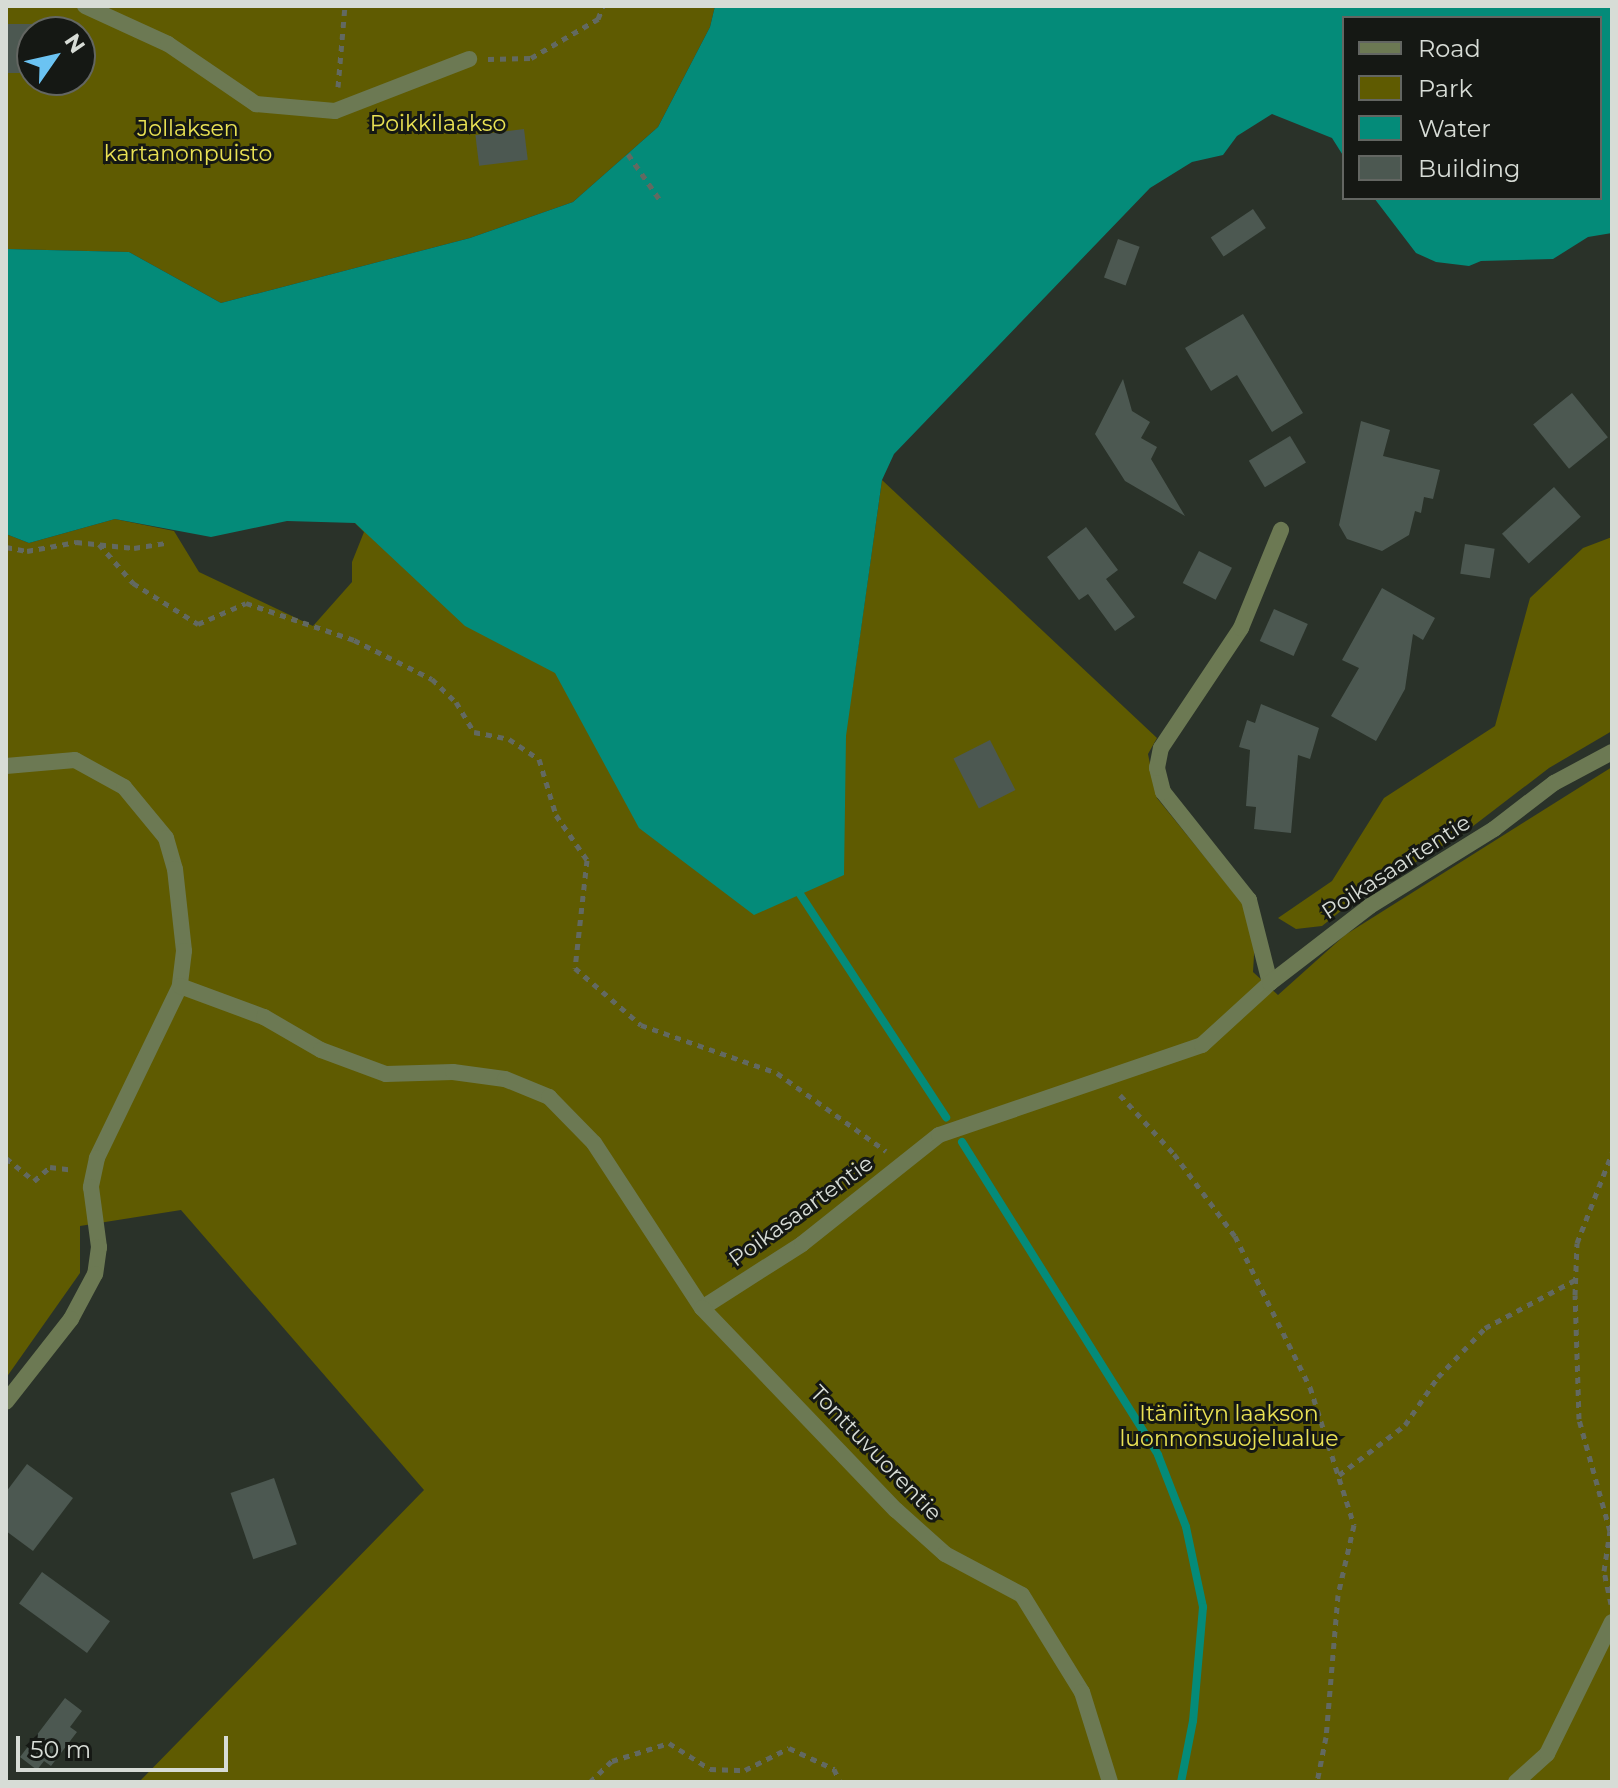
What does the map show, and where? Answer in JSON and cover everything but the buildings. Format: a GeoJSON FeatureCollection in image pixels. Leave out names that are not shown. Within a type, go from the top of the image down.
{"type":"FeatureCollection","features":[{"type":"Feature","properties":{"kind":"street"},"geometry":{"type":"LineString","coordinates":[[85,6],[168,44],[256,104],[335,111],[469,59]]}},
{"type":"Feature","properties":{"kind":"street"},"geometry":{"type":"LineString","coordinates":[[1270,983],[1249,900],[1163,792],[1157,768],[1161,748],[1241,628],[1281,530]]}},
{"type":"Feature","properties":{"kind":"street","name":"Poikasaartentie"},"geometry":{"type":"LineString","coordinates":[[702,1308],[802,1244],[939,1135],[1202,1045],[1270,983],[1370,906],[1494,829],[1554,783],[1612,752]]}},
{"type":"Feature","properties":{"kind":"street"},"geometry":{"type":"LineString","coordinates":[[6,766],[75,760],[124,787],[166,838],[175,869],[184,951],[180,986],[94,1174],[99,1247],[95,1274],[71,1319],[6,1402]]}},
{"type":"Feature","properties":{"kind":"street"},"geometry":{"type":"LineString","coordinates":[[180,986],[264,1017],[321,1050],[386,1074],[453,1072],[505,1079],[549,1097],[594,1143],[702,1308]]}},
{"type":"Feature","properties":{"kind":"street","name":"Tonttuvuorentie"},"geometry":{"type":"LineString","coordinates":[[702,1308],[896,1510],[945,1554],[1022,1595],[1082,1692],[1110,1782]]}},
{"type":"Feature","properties":{"kind":"street"},"geometry":{"type":"LineString","coordinates":[[1516,1782],[1547,1754],[1612,1622]]}},
{"type":"Feature","properties":{"kind":"path"},"geometry":{"type":"LineString","coordinates":[[335,111],[345,6]]}},
{"type":"Feature","properties":{"kind":"path"},"geometry":{"type":"LineString","coordinates":[[469,59],[531,58],[598,19],[603,6]]}},
{"type":"Feature","properties":{"kind":"path"},"geometry":{"type":"LineString","coordinates":[[628,154],[660,200]]}},
{"type":"Feature","properties":{"kind":"path"},"geometry":{"type":"LineString","coordinates":[[6,547],[27,551],[76,542],[134,548],[165,543]]}},
{"type":"Feature","properties":{"kind":"path"},"geometry":{"type":"LineString","coordinates":[[99,544],[133,583],[198,624],[246,603],[354,640],[432,679],[456,702],[474,732],[509,739],[539,759],[556,815],[587,860],[587,896],[575,968],[641,1025],[777,1073],[903,1164]]}},
{"type":"Feature","properties":{"kind":"path"},"geometry":{"type":"LineString","coordinates":[[1106,1080],[1174,1154],[1235,1236],[1310,1387],[1339,1475],[1354,1525],[1338,1595],[1326,1737],[1317,1782]]}},
{"type":"Feature","properties":{"kind":"path"},"geometry":{"type":"LineString","coordinates":[[1612,1153],[1577,1243],[1575,1295],[1579,1419],[1610,1531],[1604,1571],[1612,1606]]}},
{"type":"Feature","properties":{"kind":"path"},"geometry":{"type":"LineString","coordinates":[[6,1158],[34,1181],[50,1167],[94,1174]]}},
{"type":"Feature","properties":{"kind":"path"},"geometry":{"type":"LineString","coordinates":[[1339,1475],[1405,1425],[1438,1377],[1485,1328],[1576,1280]]}},
{"type":"Feature","properties":{"kind":"path"},"geometry":{"type":"LineString","coordinates":[[590,1782],[612,1761],[669,1743],[710,1769],[745,1770],[789,1748],[834,1769],[840,1782]]}},
{"type":"Feature","properties":{"kind":"green space"},"geometry":{"type":"Polygon","coordinates":[[[6,6],[715,6],[710,27],[658,127],[573,202],[470,238],[221,303],[129,252],[6,249],[6,6]]]}},
{"type":"Feature","properties":{"kind":"green space","name":"Itäniityn laakson luonnonsuojelualue"},"geometry":{"type":"Polygon","coordinates":[[[882,480],[1157,738],[1148,754],[1157,798],[1242,903],[1255,938],[1253,972],[1278,995],[1345,935],[1612,767],[1612,1782],[139,1782],[424,1490],[181,1210],[80,1226],[80,1273],[6,1378],[6,534],[29,543],[115,519],[174,531],[199,572],[313,626],[352,582],[352,562],[364,532],[355,523],[852,691],[882,480]]]}},
{"type":"Feature","properties":{"kind":"green space"},"geometry":{"type":"Polygon","coordinates":[[[1612,537],[1612,731],[1549,768],[1468,830],[1356,899],[1322,926],[1296,929],[1278,918],[1332,881],[1384,798],[1495,726],[1530,598],[1583,548],[1612,537]]]}},
{"type":"Feature","properties":{"kind":"water"},"geometry":{"type":"Polygon","coordinates":[[[715,6],[1612,6],[1612,233],[1588,237],[1553,259],[1481,261],[1469,266],[1436,262],[1416,253],[1376,200],[1602,200],[1602,16],[1342,16],[1342,154],[1332,138],[1272,114],[1237,136],[1223,155],[1192,162],[1150,188],[894,454],[882,480],[846,736],[844,875],[754,915],[639,828],[555,673],[465,626],[355,523],[287,521],[211,537],[115,519],[29,543],[6,534],[6,249],[129,252],[221,303],[470,238],[573,202],[658,127],[710,27],[715,6]]]}},
{"type":"Feature","properties":{"kind":"waterway"},"geometry":{"type":"LineString","coordinates":[[800,894],[946,1117]]}},
{"type":"Feature","properties":{"kind":"waterway"},"geometry":{"type":"LineString","coordinates":[[962,1142],[1158,1455],[1186,1527],[1203,1607],[1193,1721],[1181,1782]]}},
{"type":"Feature","properties":{"kind":"park label","name":"Poikkilaakso"},"geometry":{"type":"Point","coordinates":[438,124]}},
{"type":"Feature","properties":{"kind":"park label","name":"Jollaksen kartanonpuisto"},"geometry":{"type":"Point","coordinates":[188,140]}}]}
